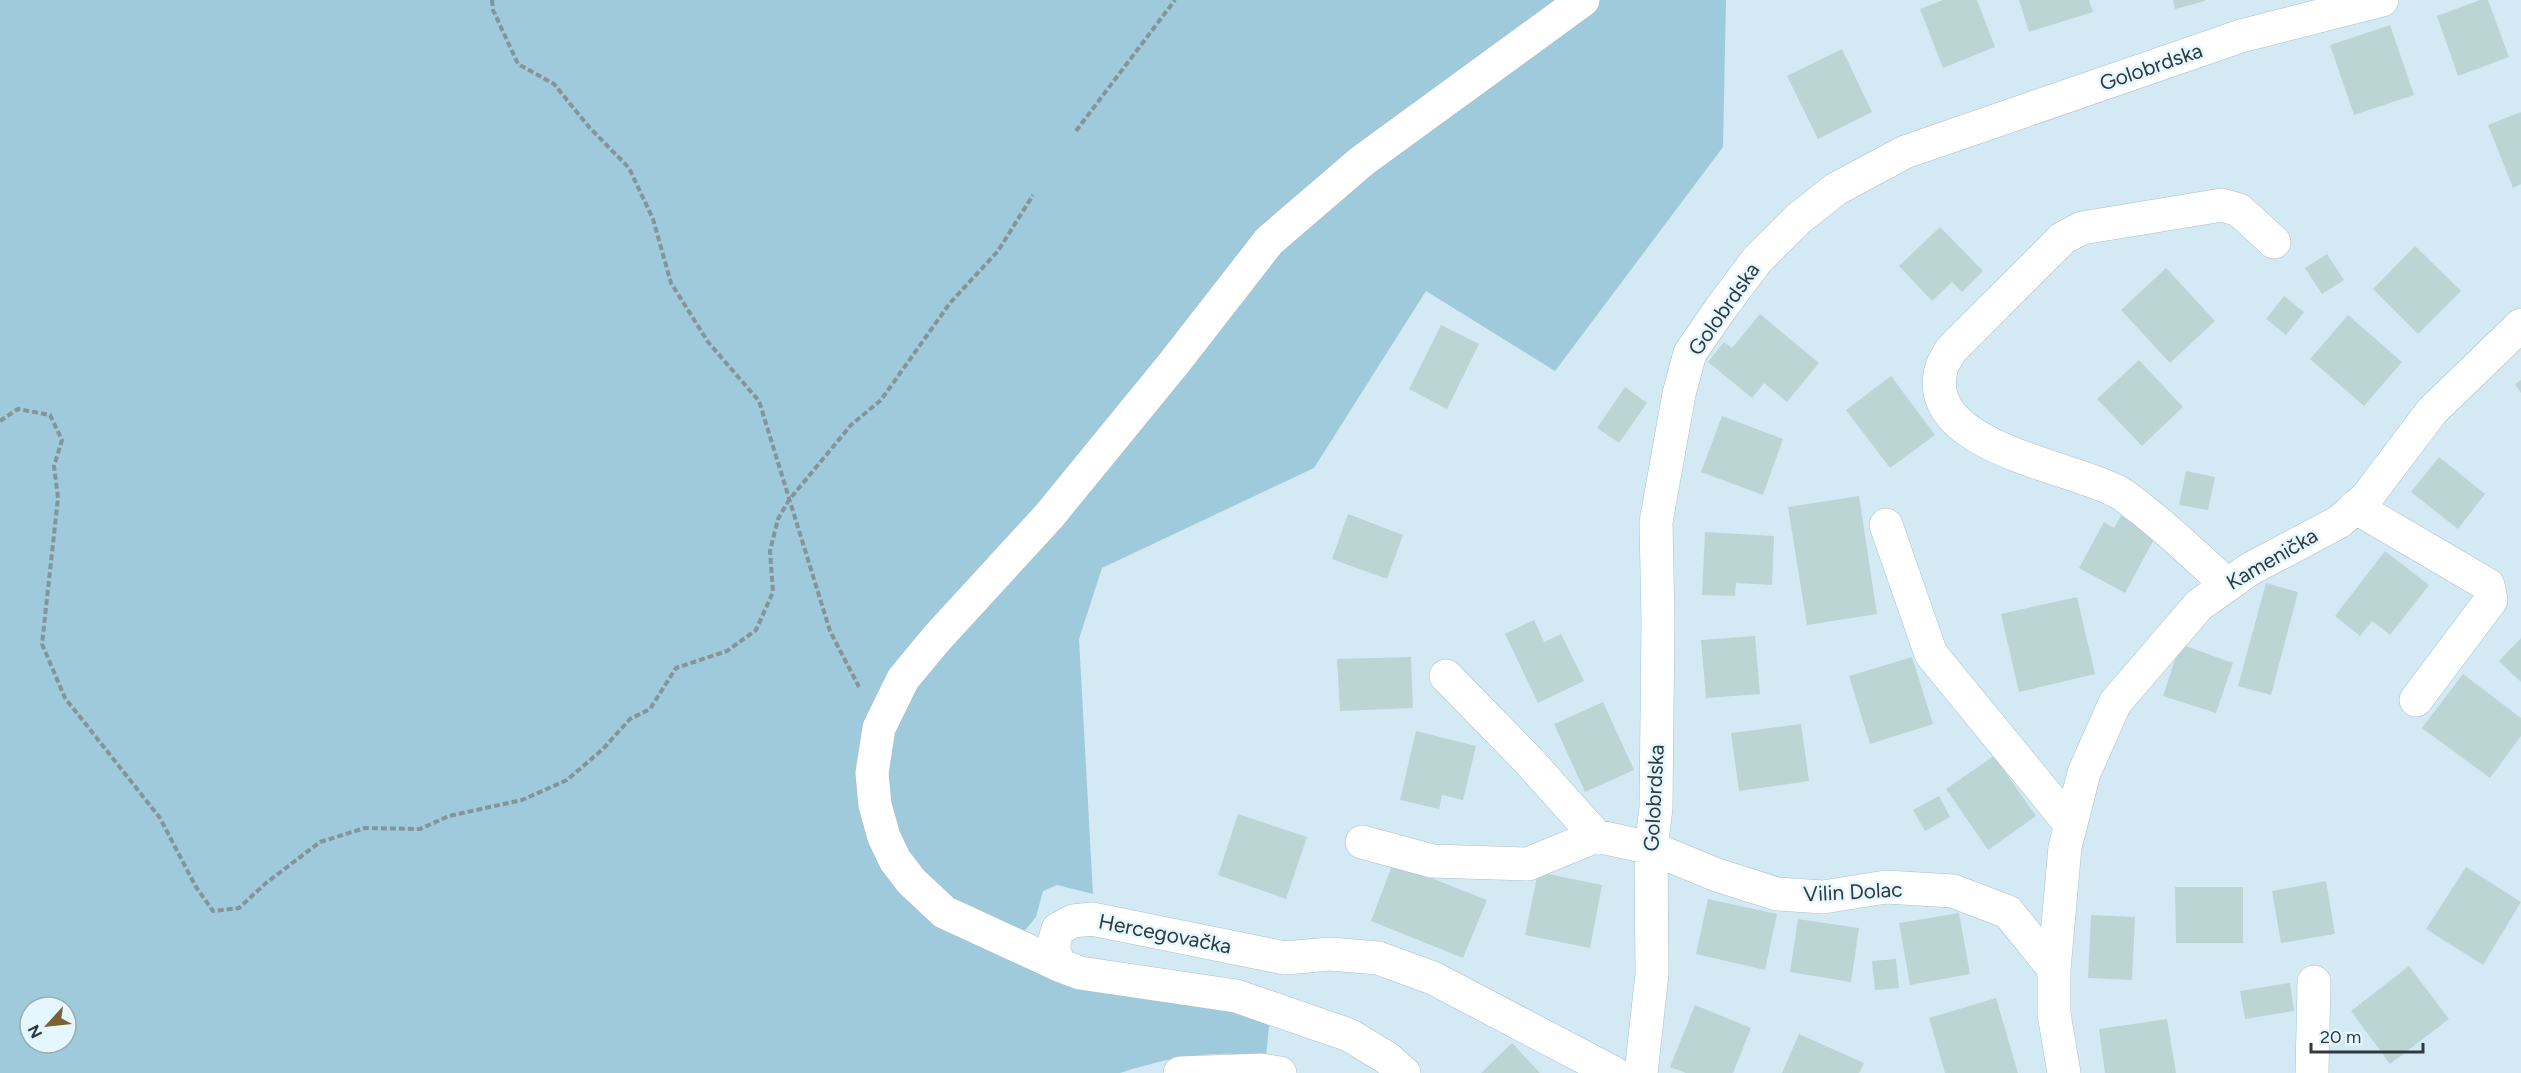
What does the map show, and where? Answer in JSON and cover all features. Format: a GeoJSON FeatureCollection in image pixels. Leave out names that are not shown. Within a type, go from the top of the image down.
{"type":"FeatureCollection","features":[{"type":"Feature","properties":{"kind":"street"},"geometry":{"type":"LineString","coordinates":[[1404,1073],[1387,1058],[1349,1035],[1236,996],[1080,974],[944,912],[906,874],[895,860],[884,837],[875,805],[872,773],[879,728],[903,679],[937,638],[1049,516],[1174,363],[1269,241],[1362,161],[1583,0]]}},
{"type":"Feature","properties":{"kind":"street","name":"Golobrdska"},"geometry":{"type":"LineString","coordinates":[[1641,1073],[1652,974],[1651,848],[1656,808],[1658,621],[1656,522],[1677,405],[1690,353],[1757,260],[1798,219],[1836,189],[1905,152],[2241,36],[2382,0]]}},
{"type":"Feature","properties":{"kind":"street"},"geometry":{"type":"LineString","coordinates":[[2226,585],[2168,529],[2119,492],[1986,444],[1957,422],[1946,407],[1939,385],[1941,368],[1951,350],[2063,238],[2082,228],[2222,205],[2240,210],[2274,242]]}},
{"type":"Feature","properties":{"kind":"street","name":"Kamenička"},"geometry":{"type":"LineString","coordinates":[[2054,969],[2065,847],[2084,773],[2115,703],[2199,604],[2250,569],[2338,522],[2367,496],[2432,411],[2521,325]]}},
{"type":"Feature","properties":{"kind":"street"},"geometry":{"type":"LineString","coordinates":[[2355,507],[2488,585],[2491,600],[2416,700]]}},
{"type":"Feature","properties":{"kind":"street"},"geometry":{"type":"LineString","coordinates":[[1886,525],[1931,654],[2071,825]]}},
{"type":"Feature","properties":{"kind":"street"},"geometry":{"type":"LineString","coordinates":[[1362,843],[1432,861],[1528,864],[1596,836],[1529,761],[1446,676]]}},
{"type":"Feature","properties":{"kind":"street","name":"Vilin Dolac"},"geometry":{"type":"LineString","coordinates":[[1596,836],[1651,848],[1777,894],[1823,897],[1886,887],[1953,891],[2008,912],[2054,969]]}},
{"type":"Feature","properties":{"kind":"street","name":"Hercegovačka"},"geometry":{"type":"LineString","coordinates":[[1059,965],[1053,947],[1058,929],[1073,921],[1092,919],[1286,958],[1330,954],[1378,958],[1433,978],[1605,1070]]}},
{"type":"Feature","properties":{"kind":"street"},"geometry":{"type":"LineString","coordinates":[[2054,969],[2054,1014],[2064,1073]]}},
{"type":"Feature","properties":{"kind":"street"},"geometry":{"type":"LineString","coordinates":[[2312,1073],[2314,982]]}},
{"type":"Feature","properties":{"kind":"street"},"geometry":{"type":"LineString","coordinates":[[1180,1073],[1261,1070],[1280,1073]]}},
{"type":"Feature","properties":{"kind":"path"},"geometry":{"type":"LineString","coordinates":[[492,0],[493,10],[518,64],[554,84],[589,127],[629,168],[652,219],[671,283],[708,342],[759,401],[831,631],[879,728]]}},
{"type":"Feature","properties":{"kind":"path"},"geometry":{"type":"LineString","coordinates":[[1076,131],[1175,0]]}},
{"type":"Feature","properties":{"kind":"path"},"geometry":{"type":"LineString","coordinates":[[0,421],[18,409],[50,415],[62,440],[54,466],[58,498],[42,644],[65,698],[160,818],[196,887],[213,910],[239,909],[266,883],[320,842],[366,828],[420,829],[448,816],[522,800],[567,780],[603,749],[630,719],[650,709],[676,668],[727,651],[756,630],[773,592],[770,551],[778,519],[789,500],[851,425],[880,400],[950,303],[998,251],[1033,195]]}},
{"type":"Feature","properties":{"kind":"shaded area"},"geometry":{"type":"Polygon","coordinates":[[[0,0],[1574,0],[1359,157],[933,634],[868,773],[938,923],[1270,1017],[1266,1056],[1210,1054],[1192,1056],[1157,1062],[1120,1073],[0,1073],[0,0]]]}},
{"type":"Feature","properties":{"kind":"shaded area"},"geometry":{"type":"Polygon","coordinates":[[[1592,0],[1726,0],[1723,147],[1555,371],[1426,291],[1314,468],[1102,568],[1079,639],[1093,894],[1057,885],[1043,891],[1036,917],[1022,934],[1004,933],[915,878],[877,774],[907,681],[1272,244],[1592,0]]]}},
{"type":"Feature","properties":{"kind":"building"},"geometry":{"type":"Polygon","coordinates":[[[1943,0],[1977,0],[1995,47],[1943,68],[1920,9],[1943,0]]]}},
{"type":"Feature","properties":{"kind":"building"},"geometry":{"type":"Polygon","coordinates":[[[2019,0],[2089,0],[2093,12],[2029,32],[2019,0]]]}},
{"type":"Feature","properties":{"kind":"building"},"geometry":{"type":"Polygon","coordinates":[[[2173,0],[2205,0],[2205,1],[2175,9],[2173,0]]]}},
{"type":"Feature","properties":{"kind":"building"},"geometry":{"type":"Polygon","coordinates":[[[2480,0],[2488,0],[2509,57],[2458,76],[2437,16],[2480,0]]]}},
{"type":"Feature","properties":{"kind":"building"},"geometry":{"type":"Polygon","coordinates":[[[2390,25],[2414,95],[2354,115],[2330,45],[2390,25]]]}},
{"type":"Feature","properties":{"kind":"building"},"geometry":{"type":"Polygon","coordinates":[[[1842,49],[1872,112],[1818,139],[1787,76],[1842,49]]]}},
{"type":"Feature","properties":{"kind":"building"},"geometry":{"type":"Polygon","coordinates":[[[2521,112],[2521,184],[2513,188],[2488,125],[2521,112]]]}},
{"type":"Feature","properties":{"kind":"building"},"geometry":{"type":"Polygon","coordinates":[[[1940,227],[1983,271],[1962,292],[1952,282],[1932,301],[1899,266],[1940,227]]]}},
{"type":"Feature","properties":{"kind":"building"},"geometry":{"type":"Polygon","coordinates":[[[2415,246],[2461,291],[2418,334],[2373,289],[2415,246]]]}},
{"type":"Feature","properties":{"kind":"building"},"geometry":{"type":"Polygon","coordinates":[[[2327,254],[2344,280],[2322,294],[2305,268],[2327,254]]]}},
{"type":"Feature","properties":{"kind":"building"},"geometry":{"type":"Polygon","coordinates":[[[2166,268],[2215,321],[2170,363],[2121,310],[2166,268]]]}},
{"type":"Feature","properties":{"kind":"building"},"geometry":{"type":"Polygon","coordinates":[[[2284,296],[2304,312],[2286,335],[2266,319],[2284,296]]]}},
{"type":"Feature","properties":{"kind":"building"},"geometry":{"type":"Polygon","coordinates":[[[1760,314],[1819,363],[1787,402],[1764,383],[1752,398],[1708,362],[1724,342],[1732,348],[1760,314]]]}},
{"type":"Feature","properties":{"kind":"building"},"geometry":{"type":"Polygon","coordinates":[[[2348,315],[2402,362],[2364,406],[2310,359],[2348,315]]]}},
{"type":"Feature","properties":{"kind":"building"},"geometry":{"type":"Polygon","coordinates":[[[1441,325],[1479,344],[1447,409],[1409,389],[1441,325]]]}},
{"type":"Feature","properties":{"kind":"building"},"geometry":{"type":"Polygon","coordinates":[[[2139,360],[2183,407],[2142,446],[2097,399],[2139,360]]]}},
{"type":"Feature","properties":{"kind":"building"},"geometry":{"type":"Polygon","coordinates":[[[1891,376],[1935,435],[1890,468],[1846,410],[1891,376]]]}},
{"type":"Feature","properties":{"kind":"building"},"geometry":{"type":"Polygon","coordinates":[[[2521,380],[2521,393],[2515,384],[2521,380]]]}},
{"type":"Feature","properties":{"kind":"building"},"geometry":{"type":"Polygon","coordinates":[[[1625,387],[1647,403],[1619,443],[1597,428],[1625,387]]]}},
{"type":"Feature","properties":{"kind":"building"},"geometry":{"type":"Polygon","coordinates":[[[1722,416],[1783,439],[1763,495],[1701,472],[1722,416]]]}},
{"type":"Feature","properties":{"kind":"building"},"geometry":{"type":"Polygon","coordinates":[[[2439,457],[2485,494],[2458,529],[2411,492],[2439,457]]]}},
{"type":"Feature","properties":{"kind":"building"},"geometry":{"type":"Polygon","coordinates":[[[2186,471],[2215,477],[2208,510],[2179,505],[2186,471]]]}},
{"type":"Feature","properties":{"kind":"building"},"geometry":{"type":"Polygon","coordinates":[[[1859,496],[1877,614],[1807,625],[1788,507],[1859,496]]]}},
{"type":"Feature","properties":{"kind":"building"},"geometry":{"type":"Polygon","coordinates":[[[2124,511],[2159,530],[2125,593],[2079,568],[2104,522],[2114,528],[2124,511]]]}},
{"type":"Feature","properties":{"kind":"building"},"geometry":{"type":"Polygon","coordinates":[[[1348,514],[1403,535],[1387,579],[1332,559],[1348,514]]]}},
{"type":"Feature","properties":{"kind":"building"},"geometry":{"type":"Polygon","coordinates":[[[1705,532],[1774,536],[1772,585],[1736,583],[1735,596],[1702,595],[1705,532]]]}},
{"type":"Feature","properties":{"kind":"building"},"geometry":{"type":"Polygon","coordinates":[[[2385,551],[2429,585],[2390,635],[2372,621],[2360,636],[2335,616],[2385,551]]]}},
{"type":"Feature","properties":{"kind":"building"},"geometry":{"type":"Polygon","coordinates":[[[2266,583],[2298,592],[2271,695],[2238,686],[2266,583]]]}},
{"type":"Feature","properties":{"kind":"building"},"geometry":{"type":"Polygon","coordinates":[[[2077,597],[2095,674],[2019,692],[2001,614],[2077,597]]]}},
{"type":"Feature","properties":{"kind":"building"},"geometry":{"type":"Polygon","coordinates":[[[1534,620],[1544,642],[1561,634],[1584,681],[1538,703],[1505,634],[1534,620]]]}},
{"type":"Feature","properties":{"kind":"building"},"geometry":{"type":"Polygon","coordinates":[[[1755,636],[1760,694],[1706,698],[1701,640],[1755,636]]]}},
{"type":"Feature","properties":{"kind":"building"},"geometry":{"type":"Polygon","coordinates":[[[2521,638],[2521,682],[2499,661],[2521,638]]]}},
{"type":"Feature","properties":{"kind":"building"},"geometry":{"type":"Polygon","coordinates":[[[2180,644],[2233,663],[2216,713],[2163,696],[2180,644]]]}},
{"type":"Feature","properties":{"kind":"building"},"geometry":{"type":"Polygon","coordinates":[[[1411,657],[1413,708],[1340,711],[1337,659],[1411,657]]]}},
{"type":"Feature","properties":{"kind":"building"},"geometry":{"type":"Polygon","coordinates":[[[1912,657],[1933,724],[1870,744],[1849,676],[1912,657]]]}},
{"type":"Feature","properties":{"kind":"building"},"geometry":{"type":"Polygon","coordinates":[[[2463,674],[2521,718],[2521,736],[2490,778],[2422,728],[2463,674]]]}},
{"type":"Feature","properties":{"kind":"building"},"geometry":{"type":"Polygon","coordinates":[[[1603,702],[1634,770],[1585,792],[1554,724],[1603,702]]]}},
{"type":"Feature","properties":{"kind":"building"},"geometry":{"type":"Polygon","coordinates":[[[1801,724],[1809,781],[1739,791],[1731,733],[1801,724]]]}},
{"type":"Feature","properties":{"kind":"building"},"geometry":{"type":"Polygon","coordinates":[[[1416,731],[1476,746],[1463,800],[1442,795],[1439,809],[1400,800],[1416,731]]]}},
{"type":"Feature","properties":{"kind":"building"},"geometry":{"type":"Polygon","coordinates":[[[1994,756],[2036,816],[1988,850],[1946,789],[1994,756]]]}},
{"type":"Feature","properties":{"kind":"building"},"geometry":{"type":"Polygon","coordinates":[[[1939,796],[1950,817],[1925,831],[1913,810],[1939,796]]]}},
{"type":"Feature","properties":{"kind":"building"},"geometry":{"type":"Polygon","coordinates":[[[1238,814],[1307,837],[1286,899],[1218,875],[1238,814]]]}},
{"type":"Feature","properties":{"kind":"building"},"geometry":{"type":"Polygon","coordinates":[[[1393,863],[1487,900],[1463,958],[1371,921],[1393,863]]]}},
{"type":"Feature","properties":{"kind":"building"},"geometry":{"type":"Polygon","coordinates":[[[2466,867],[2521,902],[2483,965],[2426,929],[2466,867]]]}},
{"type":"Feature","properties":{"kind":"building"},"geometry":{"type":"Polygon","coordinates":[[[1538,872],[1602,885],[1590,948],[1525,935],[1538,872]]]}},
{"type":"Feature","properties":{"kind":"building"},"geometry":{"type":"Polygon","coordinates":[[[2326,881],[2335,934],[2281,943],[2272,891],[2326,881]]]}},
{"type":"Feature","properties":{"kind":"building"},"geometry":{"type":"Polygon","coordinates":[[[2175,887],[2243,887],[2243,943],[2176,943],[2175,887]]]}},
{"type":"Feature","properties":{"kind":"building"},"geometry":{"type":"Polygon","coordinates":[[[1708,899],[1777,914],[1765,970],[1696,954],[1708,899]]]}},
{"type":"Feature","properties":{"kind":"building"},"geometry":{"type":"Polygon","coordinates":[[[1959,913],[1970,974],[1910,985],[1899,923],[1959,913]]]}},
{"type":"Feature","properties":{"kind":"building"},"geometry":{"type":"Polygon","coordinates":[[[2091,915],[2135,917],[2132,980],[2088,978],[2091,915]]]}},
{"type":"Feature","properties":{"kind":"building"},"geometry":{"type":"Polygon","coordinates":[[[1798,919],[1859,928],[1851,982],[1790,972],[1798,919]]]}},
{"type":"Feature","properties":{"kind":"building"},"geometry":{"type":"Polygon","coordinates":[[[1896,959],[1899,988],[1875,990],[1872,961],[1896,959]]]}},
{"type":"Feature","properties":{"kind":"building"},"geometry":{"type":"Polygon","coordinates":[[[2409,966],[2449,1019],[2390,1064],[2351,1011],[2409,966]]]}},
{"type":"Feature","properties":{"kind":"building"},"geometry":{"type":"Polygon","coordinates":[[[2290,983],[2294,1011],[2245,1019],[2240,991],[2290,983]]]}},
{"type":"Feature","properties":{"kind":"building"},"geometry":{"type":"Polygon","coordinates":[[[1996,998],[2018,1073],[1945,1073],[1929,1018],[1996,998]]]}},
{"type":"Feature","properties":{"kind":"building"},"geometry":{"type":"Polygon","coordinates":[[[1695,1005],[1751,1028],[1733,1073],[1686,1073],[1670,1067],[1695,1005]]]}},
{"type":"Feature","properties":{"kind":"building"},"geometry":{"type":"Polygon","coordinates":[[[2167,1019],[2176,1073],[2105,1073],[2099,1029],[2167,1019]]]}},
{"type":"Feature","properties":{"kind":"building"},"geometry":{"type":"Polygon","coordinates":[[[1799,1034],[1864,1063],[1859,1073],[1782,1073],[1799,1034]]]}},
{"type":"Feature","properties":{"kind":"building"},"geometry":{"type":"Polygon","coordinates":[[[1512,1043],[1540,1073],[1481,1073],[1512,1043]]]}}]}
